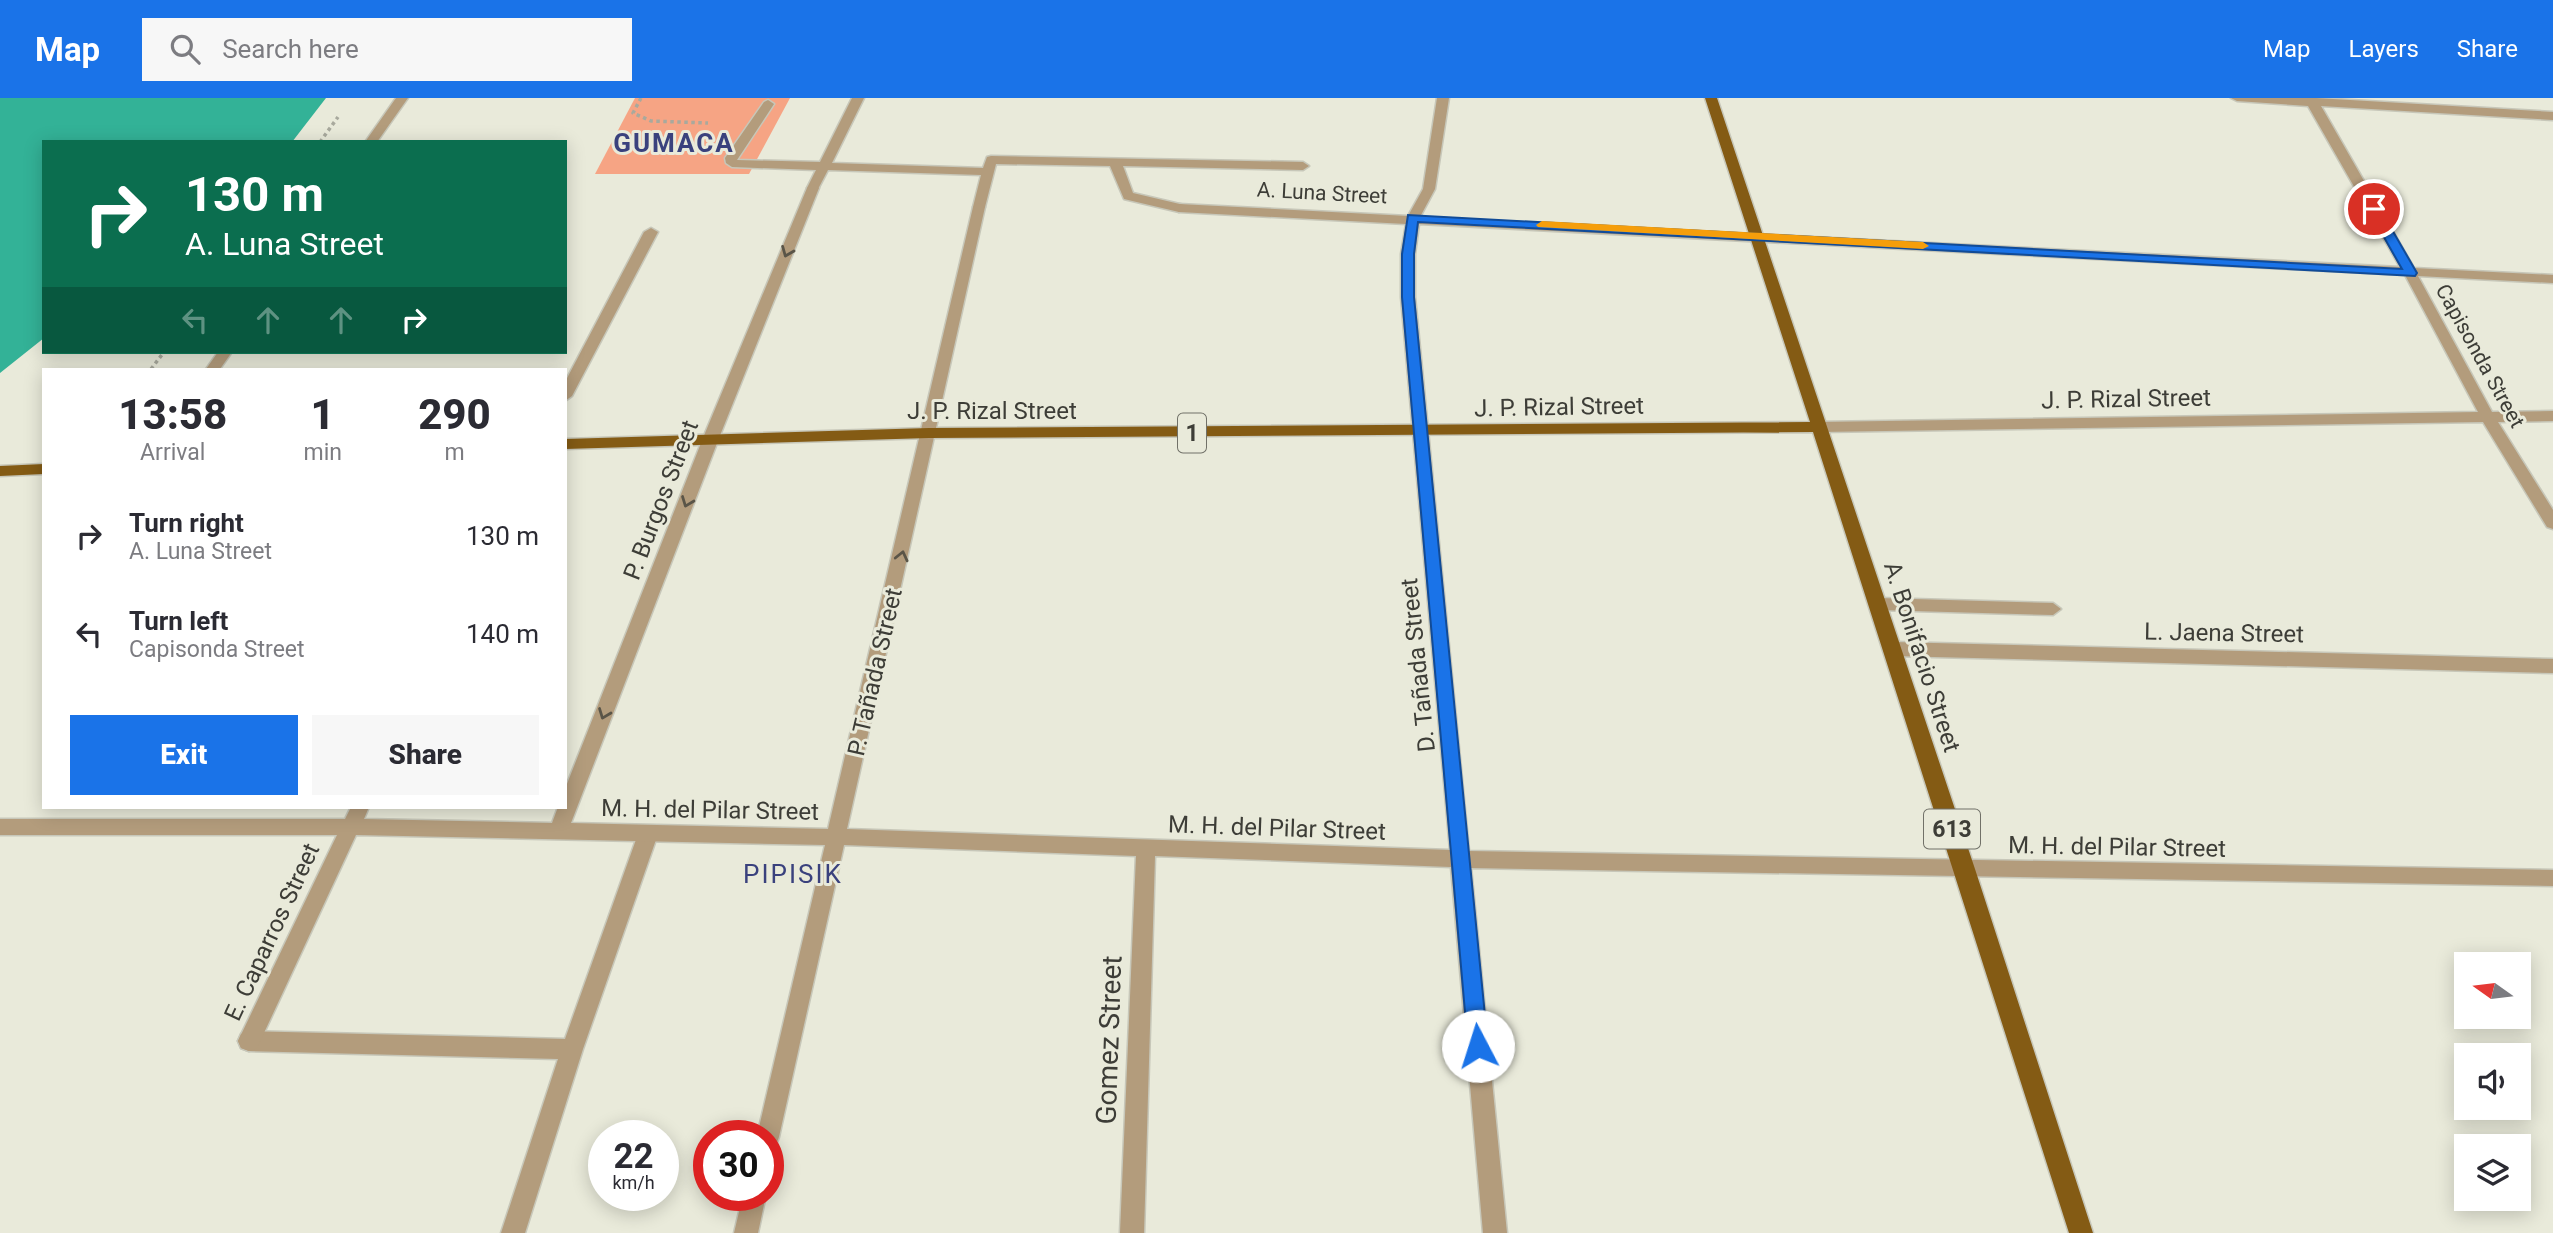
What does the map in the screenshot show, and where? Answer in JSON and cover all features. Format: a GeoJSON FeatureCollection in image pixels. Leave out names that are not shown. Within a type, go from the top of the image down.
{"type":"FeatureCollection","features":[{"type":"Feature","properties":{"kind":"main road","name":"A. Bonifacio Street"},"geometry":{"type":"LineString","coordinates":[[1711,98],[1894,649],[2081,1233]]}},
{"type":"Feature","properties":{"kind":"main road","name":"J. P. Rizal Street"},"geometry":{"type":"LineString","coordinates":[[567,444],[929,433],[1420,432],[1819,427]]}},
{"type":"Feature","properties":{"kind":"main road"},"geometry":{"type":"LineString","coordinates":[[0,471],[42,469]]}},
{"type":"Feature","properties":{"kind":"street"},"geometry":{"type":"LineString","coordinates":[[372,140],[402,98]]}},
{"type":"Feature","properties":{"kind":"street","name":"P. Burgos Street"},"geometry":{"type":"LineString","coordinates":[[567,809],[711,438],[813,188],[858,98]]}},
{"type":"Feature","properties":{"kind":"street","name":"D. Tañada Street"},"geometry":{"type":"LineString","coordinates":[[1443,98],[1429,190],[1413,218],[1408,254],[1408,297],[1495,1233]]}},
{"type":"Feature","properties":{"kind":"street"},"geometry":{"type":"LineString","coordinates":[[2237,98],[2311,100],[2553,116]]}},
{"type":"Feature","properties":{"kind":"street","name":"Capisonda Street"},"geometry":{"type":"LineString","coordinates":[[2311,100],[2410,273],[2487,416],[2553,523]]}},
{"type":"Feature","properties":{"kind":"street"},"geometry":{"type":"LineString","coordinates":[[768,104],[731,158],[733,163],[988,172],[991,160],[1303,166]]}},
{"type":"Feature","properties":{"kind":"street","name":"A. Luna Street"},"geometry":{"type":"LineString","coordinates":[[1115,162],[1128,196],[1179,208],[2553,279]]}},
{"type":"Feature","properties":{"kind":"street","name":"P. Tañada Street"},"geometry":{"type":"LineString","coordinates":[[772,1120],[988,172]]}},
{"type":"Feature","properties":{"kind":"street"},"geometry":{"type":"LineString","coordinates":[[567,392],[651,232]]}},
{"type":"Feature","properties":{"kind":"street","name":"J. P. Rizal Street"},"geometry":{"type":"LineString","coordinates":[[1819,427],[2553,416]]}},
{"type":"Feature","properties":{"kind":"street"},"geometry":{"type":"LineString","coordinates":[[1879,604],[2053,609]]}},
{"type":"Feature","properties":{"kind":"street","name":"L. Jaena Street"},"geometry":{"type":"LineString","coordinates":[[1894,649],[2553,666]]}},
{"type":"Feature","properties":{"kind":"street","name":"E. Caparros Street"},"geometry":{"type":"LineString","coordinates":[[359,809],[249,1041],[572,1049]]}},
{"type":"Feature","properties":{"kind":"street","name":"P. Burgos Street"},"geometry":{"type":"LineString","coordinates":[[558,832],[567,809]]}},
{"type":"Feature","properties":{"kind":"street","name":"M. H. del Pilar Street"},"geometry":{"type":"LineString","coordinates":[[0,827],[350,827],[838,837],[1461,859],[2553,878]]}},
{"type":"Feature","properties":{"kind":"street"},"geometry":{"type":"LineString","coordinates":[[513,1233],[572,1049],[648,834]]}},
{"type":"Feature","properties":{"kind":"street","name":"Gomez Street"},"geometry":{"type":"LineString","coordinates":[[1132,1233],[1146,849]]}},
{"type":"Feature","properties":{"kind":"street"},"geometry":{"type":"LineString","coordinates":[[746,1233],[751,1211]]}},
{"type":"Feature","properties":{"kind":"path"},"geometry":{"type":"LineString","coordinates":[[641,98],[633,113],[651,121],[713,123]]}},
{"type":"Feature","properties":{"kind":"path"},"geometry":{"type":"LineString","coordinates":[[152,368],[162,354]]}},
{"type":"Feature","properties":{"kind":"shaded area"},"geometry":{"type":"Polygon","coordinates":[[[635,98],[790,98],[749,174],[595,174],[635,98]]]}},
{"type":"Feature","properties":{"kind":"water"},"geometry":{"type":"Polygon","coordinates":[[[0,98],[326,98],[294,140],[42,140],[42,340],[0,373],[0,98]]]}},
{"type":"Feature","properties":{"kind":"slow traffic"},"geometry":{"type":"LineString","coordinates":[[1542,225],[1923,246]]}},
{"type":"Feature","properties":{"kind":"district","name":"GUMACA"},"geometry":{"type":"Point","coordinates":[674,143]}},
{"type":"Feature","properties":{"kind":"district","name":"PIPISIK"},"geometry":{"type":"Point","coordinates":[793,874]}},
{"type":"Feature","properties":{"kind":"route"},"geometry":{"type":"LineString","coordinates":[[1478,1046],[1408,297],[1408,254],[1413,218],[2410,273],[2374,209]]}}]}
